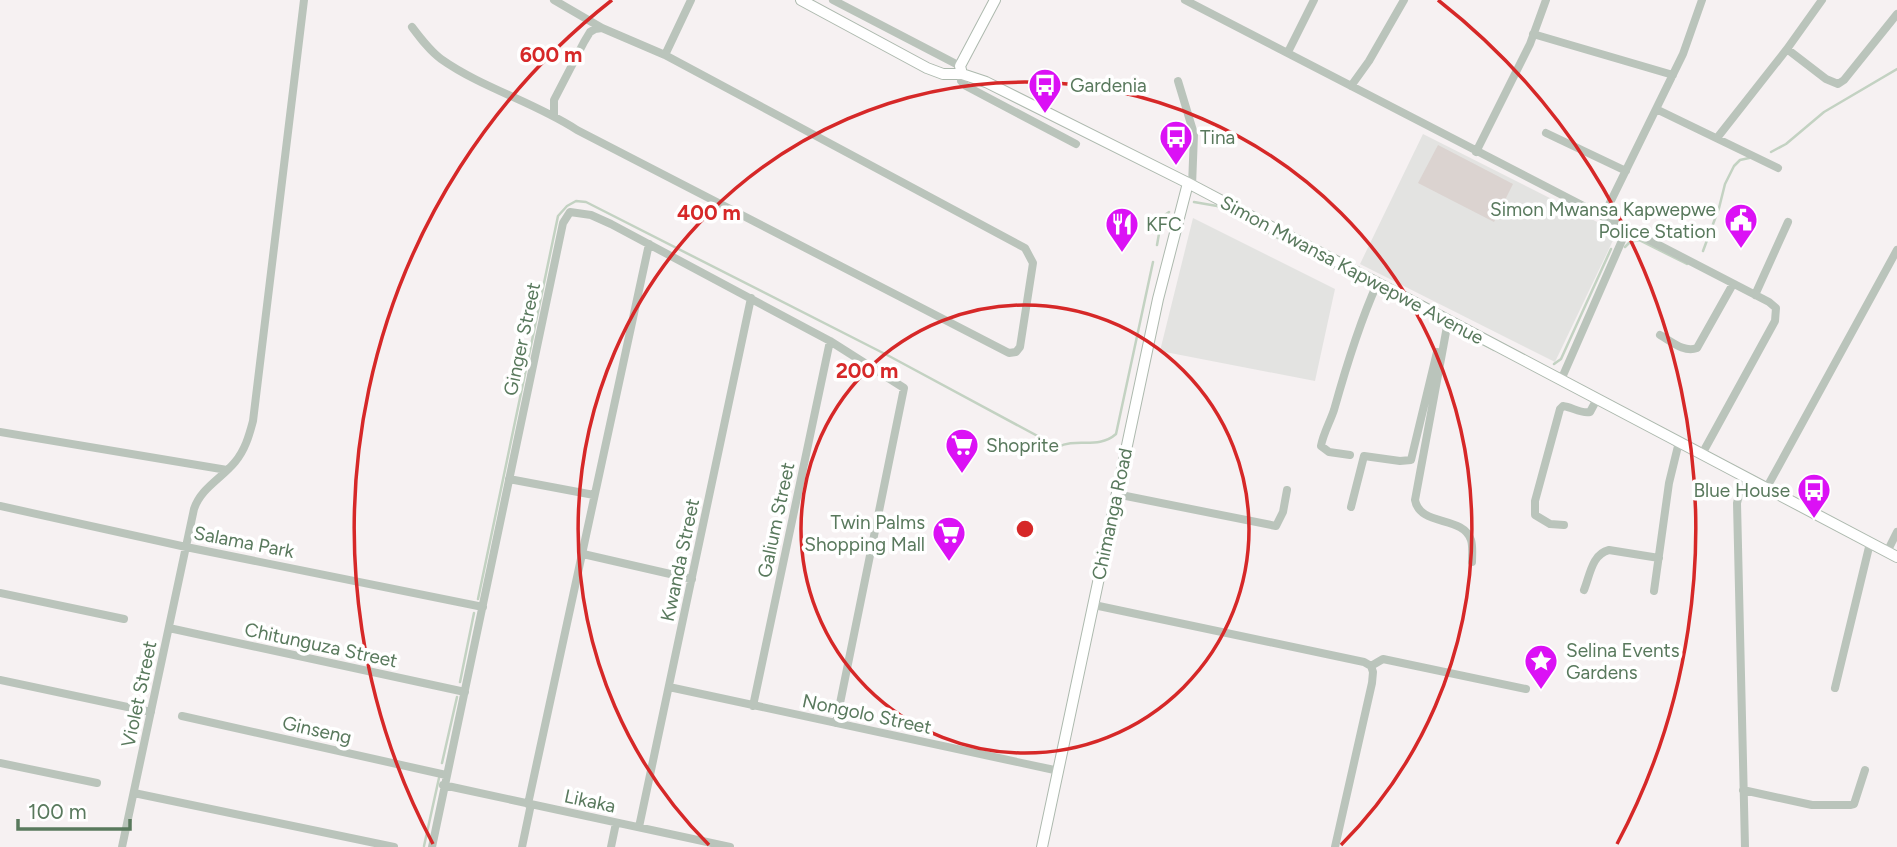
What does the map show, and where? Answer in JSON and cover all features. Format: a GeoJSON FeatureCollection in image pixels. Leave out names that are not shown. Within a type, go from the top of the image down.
{"type":"FeatureCollection","features":[{"type":"Feature","properties":{"kind":"main road","name":"Simon Mwansa Kapwepwe Avenue"},"geometry":{"type":"LineString","coordinates":[[802,0],[927,68],[943,74],[961,70],[1190,184],[1892,554]]}},
{"type":"Feature","properties":{"kind":"main road"},"geometry":{"type":"LineString","coordinates":[[961,70],[995,0]]}},
{"type":"Feature","properties":{"kind":"main road","name":"Chimanga Road"},"geometry":{"type":"LineString","coordinates":[[1042,847],[1158,299],[1190,184]]}},
{"type":"Feature","properties":{"kind":"street","name":"Violet Street"},"geometry":{"type":"LineString","coordinates":[[122,847],[198,499],[243,450],[253,421],[304,0]]}},
{"type":"Feature","properties":{"kind":"street"},"geometry":{"type":"LineString","coordinates":[[412,27],[439,58],[456,68],[554,115],[577,130],[1009,353],[1016,352],[1020,347],[1033,263],[1025,248],[665,55],[602,28],[554,0]]}},
{"type":"Feature","properties":{"kind":"street"},"geometry":{"type":"LineString","coordinates":[[665,55],[691,0]]}},
{"type":"Feature","properties":{"kind":"street"},"geometry":{"type":"LineString","coordinates":[[833,0],[961,70],[961,81],[966,86],[1076,144]]}},
{"type":"Feature","properties":{"kind":"street"},"geometry":{"type":"LineString","coordinates":[[1185,0],[1776,308],[1775,321],[1702,454]]}},
{"type":"Feature","properties":{"kind":"street"},"geometry":{"type":"LineString","coordinates":[[1288,52],[1314,0]]}},
{"type":"Feature","properties":{"kind":"street"},"geometry":{"type":"LineString","coordinates":[[1351,86],[1369,61],[1404,0]]}},
{"type":"Feature","properties":{"kind":"street"},"geometry":{"type":"LineString","coordinates":[[1476,152],[1533,34],[1546,0]]}},
{"type":"Feature","properties":{"kind":"street"},"geometry":{"type":"LineString","coordinates":[[1603,217],[1683,54],[1702,0]]}},
{"type":"Feature","properties":{"kind":"street"},"geometry":{"type":"LineString","coordinates":[[1717,138],[1822,0]]}},
{"type":"Feature","properties":{"kind":"street"},"geometry":{"type":"LineString","coordinates":[[1787,49],[1826,79],[1838,84],[1897,14]]}},
{"type":"Feature","properties":{"kind":"street"},"geometry":{"type":"LineString","coordinates":[[554,115],[554,100],[584,42],[595,29],[602,28]]}},
{"type":"Feature","properties":{"kind":"street"},"geometry":{"type":"LineString","coordinates":[[1533,34],[1672,75]]}},
{"type":"Feature","properties":{"kind":"street"},"geometry":{"type":"LineString","coordinates":[[1178,81],[1194,134],[1190,184]]}},
{"type":"Feature","properties":{"kind":"street"},"geometry":{"type":"LineString","coordinates":[[1656,109],[1778,168]]}},
{"type":"Feature","properties":{"kind":"street"},"geometry":{"type":"LineString","coordinates":[[1546,133],[1626,171]]}},
{"type":"Feature","properties":{"kind":"street","name":"Ginger Street"},"geometry":{"type":"LineString","coordinates":[[432,847],[443,785],[566,216],[570,212],[591,215],[649,244],[830,341],[904,388],[836,723]]}},
{"type":"Feature","properties":{"kind":"street"},"geometry":{"type":"LineString","coordinates":[[1755,295],[1788,222]]}},
{"type":"Feature","properties":{"kind":"street"},"geometry":{"type":"LineString","coordinates":[[1561,380],[1627,229]]}},
{"type":"Feature","properties":{"kind":"street"},"geometry":{"type":"LineString","coordinates":[[522,847],[649,244]]}},
{"type":"Feature","properties":{"kind":"street"},"geometry":{"type":"LineString","coordinates":[[1766,489],[1897,250]]}},
{"type":"Feature","properties":{"kind":"street"},"geometry":{"type":"LineString","coordinates":[[1350,455],[1329,452],[1321,446],[1359,326],[1377,284]]}},
{"type":"Feature","properties":{"kind":"street"},"geometry":{"type":"LineString","coordinates":[[1660,335],[1683,348],[1697,348],[1733,284]]}},
{"type":"Feature","properties":{"kind":"street","name":"Kwanda Street"},"geometry":{"type":"LineString","coordinates":[[639,827],[751,298]]}},
{"type":"Feature","properties":{"kind":"street"},"geometry":{"type":"LineString","coordinates":[[1448,321],[1415,500],[1416,508],[1422,513],[1468,533],[1472,541],[1472,562]]}},
{"type":"Feature","properties":{"kind":"street"},"geometry":{"type":"LineString","coordinates":[[1351,507],[1364,456],[1411,460],[1437,349],[1445,338]]}},
{"type":"Feature","properties":{"kind":"street","name":"Galium Street"},"geometry":{"type":"LineString","coordinates":[[753,706],[830,341]]}},
{"type":"Feature","properties":{"kind":"street"},"geometry":{"type":"LineString","coordinates":[[1564,525],[1550,524],[1535,515],[1535,501],[1560,409],[1568,406],[1585,413],[1590,412],[1597,399]]}},
{"type":"Feature","properties":{"kind":"street"},"geometry":{"type":"LineString","coordinates":[[0,432],[227,470]]}},
{"type":"Feature","properties":{"kind":"street"},"geometry":{"type":"LineString","coordinates":[[1654,592],[1669,483],[1679,442]]}},
{"type":"Feature","properties":{"kind":"street"},"geometry":{"type":"LineString","coordinates":[[1744,476],[1737,502],[1745,847]]}},
{"type":"Feature","properties":{"kind":"street"},"geometry":{"type":"LineString","coordinates":[[509,479],[594,495]]}},
{"type":"Feature","properties":{"kind":"street"},"geometry":{"type":"LineString","coordinates":[[1116,494],[1276,526],[1283,512],[1287,490]]}},
{"type":"Feature","properties":{"kind":"street","name":"Salama Park"},"geometry":{"type":"LineString","coordinates":[[0,506],[483,607]]}},
{"type":"Feature","properties":{"kind":"street"},"geometry":{"type":"LineString","coordinates":[[1892,554],[1897,532]]}},
{"type":"Feature","properties":{"kind":"street"},"geometry":{"type":"LineString","coordinates":[[1835,688],[1870,543]]}},
{"type":"Feature","properties":{"kind":"street"},"geometry":{"type":"LineString","coordinates":[[1584,590],[1596,558],[1603,551],[1659,558]]}},
{"type":"Feature","properties":{"kind":"street"},"geometry":{"type":"LineString","coordinates":[[583,554],[692,579]]}},
{"type":"Feature","properties":{"kind":"street"},"geometry":{"type":"LineString","coordinates":[[0,593],[124,619]]}},
{"type":"Feature","properties":{"kind":"street"},"geometry":{"type":"LineString","coordinates":[[1094,605],[1371,666],[1383,659],[1526,689]]}},
{"type":"Feature","properties":{"kind":"street","name":"Chitunguza Street"},"geometry":{"type":"LineString","coordinates":[[169,628],[465,692]]}},
{"type":"Feature","properties":{"kind":"street"},"geometry":{"type":"LineString","coordinates":[[1335,847],[1372,683],[1371,666]]}},
{"type":"Feature","properties":{"kind":"street"},"geometry":{"type":"LineString","coordinates":[[0,680],[151,712]]}},
{"type":"Feature","properties":{"kind":"street","name":"Nongolo Street"},"geometry":{"type":"LineString","coordinates":[[669,687],[1059,771]]}},
{"type":"Feature","properties":{"kind":"street","name":"Ginseng"},"geometry":{"type":"LineString","coordinates":[[182,716],[446,775]]}},
{"type":"Feature","properties":{"kind":"street"},"geometry":{"type":"LineString","coordinates":[[0,763],[97,783]]}},
{"type":"Feature","properties":{"kind":"street"},"geometry":{"type":"LineString","coordinates":[[1743,790],[1812,805],[1850,805],[1857,799],[1865,770]]}},
{"type":"Feature","properties":{"kind":"street","name":"Likaka"},"geometry":{"type":"LineString","coordinates":[[443,785],[710,845],[730,847]]}},
{"type":"Feature","properties":{"kind":"street"},"geometry":{"type":"LineString","coordinates":[[134,793],[394,847]]}},
{"type":"Feature","properties":{"kind":"street"},"geometry":{"type":"LineString","coordinates":[[611,847],[616,822]]}},
{"type":"Feature","properties":{"kind":"shaded area"},"geometry":{"type":"Polygon","coordinates":[[[1423,134],[1617,232],[1555,362],[1360,264],[1423,134]]]}},
{"type":"Feature","properties":{"kind":"shaded area"},"geometry":{"type":"Polygon","coordinates":[[[1438,145],[1513,184],[1494,222],[1418,183],[1438,145]]]}},
{"type":"Feature","properties":{"kind":"shaded area"},"geometry":{"type":"Polygon","coordinates":[[[1193,218],[1335,289],[1315,381],[1160,351],[1193,218]]]}},
{"type":"Feature","properties":{"kind":"waterway"},"geometry":{"type":"LineString","coordinates":[[1771,152],[1786,144],[1824,112],[1897,69]]}},
{"type":"Feature","properties":{"kind":"waterway"},"geometry":{"type":"LineString","coordinates":[[1703,251],[1725,184],[1734,166],[1740,160],[1749,158]]}},
{"type":"Feature","properties":{"kind":"waterway"},"geometry":{"type":"LineString","coordinates":[[478,599],[558,216],[576,201],[586,202],[889,356],[1058,447],[1072,443],[1094,443],[1116,434],[1153,262]]}},
{"type":"Feature","properties":{"kind":"waterway"},"geometry":{"type":"LineString","coordinates":[[1194,202],[1217,206],[1369,286]]}},
{"type":"Feature","properties":{"kind":"waterway"},"geometry":{"type":"LineString","coordinates":[[1157,245],[1162,217],[1169,212]]}},
{"type":"Feature","properties":{"kind":"waterway"},"geometry":{"type":"LineString","coordinates":[[1625,247],[1630,242],[1639,240],[1687,264]]}},
{"type":"Feature","properties":{"kind":"waterway"},"geometry":{"type":"LineString","coordinates":[[1554,364],[1561,359],[1611,249]]}},
{"type":"Feature","properties":{"kind":"waterway"},"geometry":{"type":"LineString","coordinates":[[1378,290],[1442,323]]}},
{"type":"Feature","properties":{"kind":"waterway"},"geometry":{"type":"LineString","coordinates":[[1451,328],[1494,350]]}},
{"type":"Feature","properties":{"kind":"waterway"},"geometry":{"type":"LineString","coordinates":[[460,682],[474,613]]}},
{"type":"Feature","properties":{"kind":"waterway"},"geometry":{"type":"LineString","coordinates":[[442,763],[457,697]]}},
{"type":"Feature","properties":{"kind":"waterway"},"geometry":{"type":"LineString","coordinates":[[424,846],[439,778]]}},
{"type":"Feature","properties":{"kind":"place","name":"Gardenia"},"geometry":{"type":"Point","coordinates":[1045,115]}},
{"type":"Feature","properties":{"kind":"place","name":"Tina"},"geometry":{"type":"Point","coordinates":[1176,167]}},
{"type":"Feature","properties":{"kind":"place","name":"Simon Mwansa Kapwepwe Police Station"},"geometry":{"type":"Point","coordinates":[1741,250]}},
{"type":"Feature","properties":{"kind":"place","name":"KFC"},"geometry":{"type":"Point","coordinates":[1122,254]}},
{"type":"Feature","properties":{"kind":"place","name":"Shoprite"},"geometry":{"type":"Point","coordinates":[962,475]}},
{"type":"Feature","properties":{"kind":"place","name":"Blue House"},"geometry":{"type":"Point","coordinates":[1814,520]}},
{"type":"Feature","properties":{"kind":"place","name":"Twin Palms Shopping Mall"},"geometry":{"type":"Point","coordinates":[949,563]}},
{"type":"Feature","properties":{"kind":"place","name":"Selina Events Gardens"},"geometry":{"type":"Point","coordinates":[1541,691]}}]}
